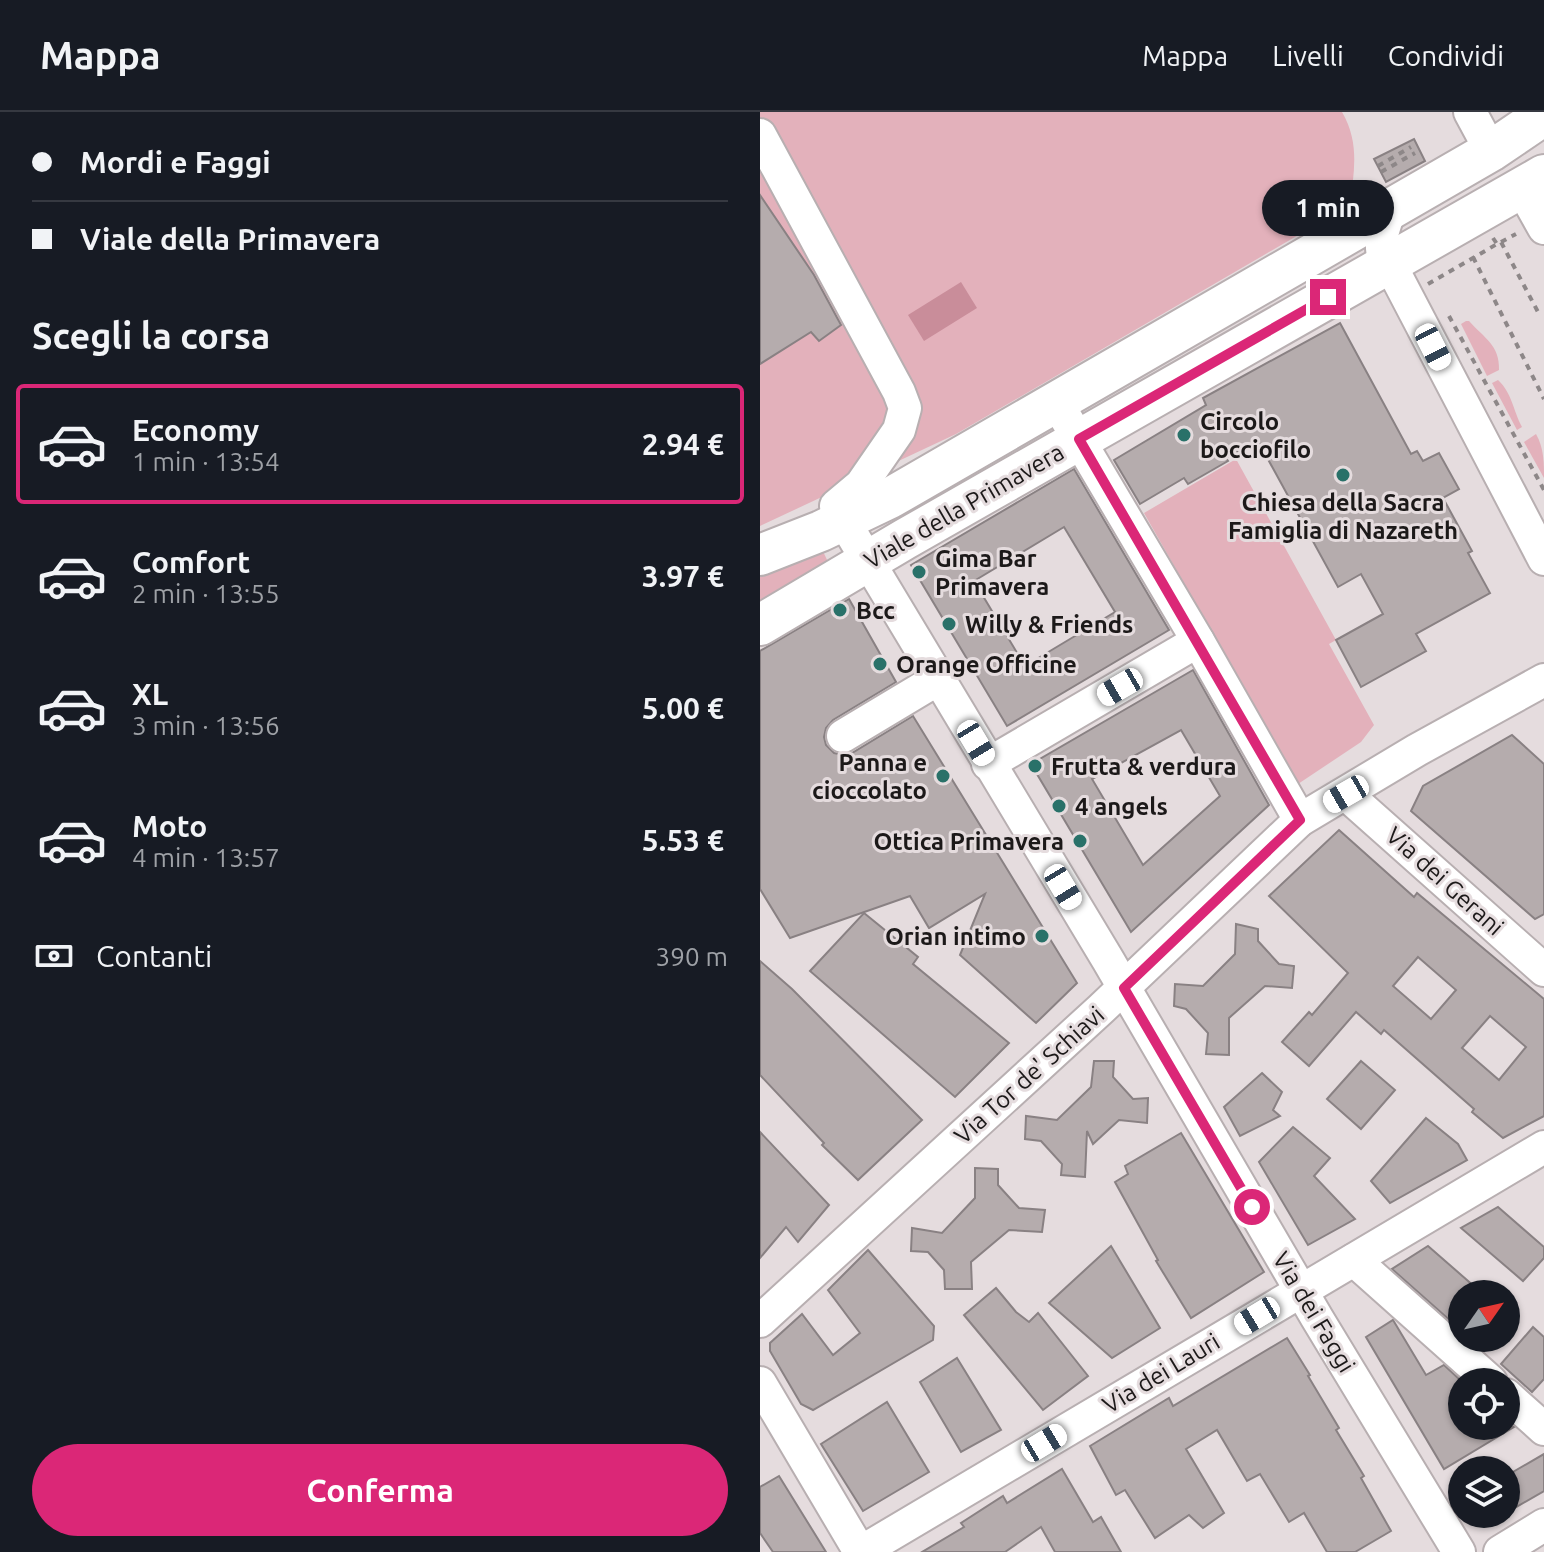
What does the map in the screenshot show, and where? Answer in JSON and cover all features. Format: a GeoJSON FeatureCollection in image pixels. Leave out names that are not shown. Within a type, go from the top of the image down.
{"type":"FeatureCollection","features":[{"type":"Feature","properties":{"kind":"main road","name":"Viale della Primavera"},"geometry":{"type":"LineString","coordinates":[[760,555],[844,521],[1057,403],[1383,182],[1491,151],[1544,115]]}},
{"type":"Feature","properties":{"kind":"main road","name":"Viale della Primavera"},"geometry":{"type":"LineString","coordinates":[[760,625],[1079,439],[1533,181]]}},
{"type":"Feature","properties":{"kind":"street"},"geometry":{"type":"LineString","coordinates":[[1470,112],[1491,151]]}},
{"type":"Feature","properties":{"kind":"street"},"geometry":{"type":"LineString","coordinates":[[760,135],[905,408],[899,430],[861,485],[836,506],[844,521]]}},
{"type":"Feature","properties":{"kind":"street"},"geometry":{"type":"LineString","coordinates":[[1533,181],[1544,228]]}},
{"type":"Feature","properties":{"kind":"street"},"geometry":{"type":"LineString","coordinates":[[1383,182],[1381,245],[1388,263],[1544,559]]}},
{"type":"Feature","properties":{"kind":"street"},"geometry":{"type":"LineString","coordinates":[[1057,403],[1300,820]]}},
{"type":"Feature","properties":{"kind":"street","name":"Via dei Faggi"},"geometry":{"type":"LineString","coordinates":[[844,521],[1459,1552]]}},
{"type":"Feature","properties":{"kind":"street"},"geometry":{"type":"LineString","coordinates":[[988,764],[1198,641]]}},
{"type":"Feature","properties":{"kind":"street"},"geometry":{"type":"LineString","coordinates":[[843,736],[938,679]]}},
{"type":"Feature","properties":{"kind":"street","name":"Via Tor de' Schiavi"},"geometry":{"type":"LineString","coordinates":[[760,1321],[1124,988],[1300,820],[1417,750],[1544,680]]}},
{"type":"Feature","properties":{"kind":"street","name":"Via dei Gerani"},"geometry":{"type":"LineString","coordinates":[[1346,794],[1544,970]]}},
{"type":"Feature","properties":{"kind":"street","name":"Via dei Lauri"},"geometry":{"type":"LineString","coordinates":[[860,1552],[1544,1147]]}},
{"type":"Feature","properties":{"kind":"street"},"geometry":{"type":"LineString","coordinates":[[1354,1260],[1475,1368]]}},
{"type":"Feature","properties":{"kind":"street"},"geometry":{"type":"LineString","coordinates":[[760,1383],[860,1552]]}},
{"type":"Feature","properties":{"kind":"street"},"geometry":{"type":"LineString","coordinates":[[1520,1408],[1544,1429]]}},
{"type":"Feature","properties":{"kind":"street"},"geometry":{"type":"LineString","coordinates":[[1500,1552],[1544,1525]]}},
{"type":"Feature","properties":{"kind":"path"},"geometry":{"type":"LineString","coordinates":[[1383,182],[1411,147]]}},
{"type":"Feature","properties":{"kind":"path"},"geometry":{"type":"LineString","coordinates":[[1383,182],[1415,153]]}},
{"type":"Feature","properties":{"kind":"path"},"geometry":{"type":"LineString","coordinates":[[1491,235],[1497,244]]}},
{"type":"Feature","properties":{"kind":"path"},"geometry":{"type":"LineString","coordinates":[[1422,288],[1501,242],[1538,312]]}},
{"type":"Feature","properties":{"kind":"path"},"geometry":{"type":"LineString","coordinates":[[1473,257],[1544,399]]}},
{"type":"Feature","properties":{"kind":"path"},"geometry":{"type":"LineString","coordinates":[[1446,309],[1544,490]]}},
{"type":"Feature","properties":{"kind":"shaded area"},"geometry":{"type":"Polygon","coordinates":[[[760,112],[1342,112],[1353,146],[1350,205],[956,434],[760,526],[760,112]]]}},
{"type":"Feature","properties":{"kind":"shaded area"},"geometry":{"type":"Polygon","coordinates":[[[961,282],[977,308],[924,341],[908,315],[961,282]]]}},
{"type":"Feature","properties":{"kind":"shaded area"},"geometry":{"type":"Polygon","coordinates":[[[1466,321],[1494,348],[1499,370],[1487,376],[1461,324],[1466,321]]]}},
{"type":"Feature","properties":{"kind":"shaded area"},"geometry":{"type":"Polygon","coordinates":[[[1498,380],[1509,396],[1522,427],[1517,430],[1492,383],[1498,380]]]}},
{"type":"Feature","properties":{"kind":"shaded area"},"geometry":{"type":"Polygon","coordinates":[[[1536,434],[1544,461],[1544,478],[1524,442],[1536,434]]]}},
{"type":"Feature","properties":{"kind":"shaded area"},"geometry":{"type":"Polygon","coordinates":[[[1236,459],[1336,640],[1329,644],[1374,725],[1361,742],[1298,784],[1144,513],[1236,459]]]}},
{"type":"Feature","properties":{"kind":"shaded area"},"geometry":{"type":"Polygon","coordinates":[[[821,547],[828,562],[760,605],[760,569],[821,547]]]}},
{"type":"Feature","properties":{"kind":"building"},"geometry":{"type":"Polygon","coordinates":[[[1414,139],[1425,161],[1386,182],[1374,159],[1414,139]]]}},
{"type":"Feature","properties":{"kind":"building"},"geometry":{"type":"Polygon","coordinates":[[[760,195],[814,275],[841,325],[819,341],[811,332],[760,364],[760,195]]]}},
{"type":"Feature","properties":{"kind":"building"},"geometry":{"type":"Polygon","coordinates":[[[1340,323],[1411,454],[1417,451],[1423,461],[1439,453],[1459,489],[1443,498],[1472,551],[1468,553],[1490,593],[1416,634],[1426,651],[1361,687],[1336,640],[1383,614],[1361,574],[1338,587],[1258,441],[1188,484],[1184,478],[1140,504],[1114,460],[1206,405],[1203,398],[1340,323]]]}},
{"type":"Feature","properties":{"kind":"building"},"geometry":{"type":"Polygon","coordinates":[[[1074,469],[1169,630],[1007,726],[911,565],[1074,469]],[[1064,527],[974,581],[1025,666],[1115,612],[1064,527]]]}},
{"type":"Feature","properties":{"kind":"building"},"geometry":{"type":"Polygon","coordinates":[[[849,599],[896,682],[833,720],[826,728],[826,745],[834,753],[852,753],[913,716],[1077,983],[1036,1023],[960,955],[985,894],[929,928],[910,896],[790,938],[760,889],[760,651],[849,599]]]}},
{"type":"Feature","properties":{"kind":"building"},"geometry":{"type":"Polygon","coordinates":[[[1193,670],[1269,805],[1131,932],[1031,764],[1193,670]],[[1181,730],[1092,779],[1143,865],[1220,796],[1181,730]]]}},
{"type":"Feature","properties":{"kind":"building"},"geometry":{"type":"Polygon","coordinates":[[[1512,735],[1544,764],[1544,914],[1535,919],[1411,811],[1423,786],[1512,735]]]}},
{"type":"Feature","properties":{"kind":"building"},"geometry":{"type":"Polygon","coordinates":[[[1339,830],[1414,897],[1417,893],[1544,999],[1544,1116],[1503,1138],[1384,1030],[1381,1034],[1356,1012],[1309,1066],[1282,1042],[1309,1012],[1312,1015],[1348,973],[1269,896],[1339,830]],[[1418,957],[1393,986],[1431,1019],[1456,990],[1418,957]],[[1490,1016],[1462,1048],[1499,1080],[1526,1047],[1490,1016]]]}},
{"type":"Feature","properties":{"kind":"building"},"geometry":{"type":"Polygon","coordinates":[[[864,913],[918,957],[913,964],[1009,1043],[955,1097],[810,971],[864,913]]]}},
{"type":"Feature","properties":{"kind":"building"},"geometry":{"type":"Polygon","coordinates":[[[1236,924],[1258,929],[1258,941],[1279,964],[1294,966],[1292,988],[1265,986],[1229,1018],[1229,1055],[1206,1054],[1208,1033],[1186,1009],[1174,1006],[1175,984],[1203,986],[1235,954],[1236,924]]]}},
{"type":"Feature","properties":{"kind":"building"},"geometry":{"type":"Polygon","coordinates":[[[760,961],[792,989],[922,1120],[858,1180],[822,1145],[824,1143],[760,1075],[760,961]]]}},
{"type":"Feature","properties":{"kind":"building"},"geometry":{"type":"Polygon","coordinates":[[[1094,1061],[1114,1061],[1113,1077],[1133,1099],[1148,1098],[1147,1123],[1119,1120],[1093,1144],[1087,1131],[1085,1177],[1061,1175],[1062,1164],[1041,1141],[1025,1139],[1026,1116],[1057,1120],[1091,1087],[1094,1061]]]}},
{"type":"Feature","properties":{"kind":"building"},"geometry":{"type":"Polygon","coordinates":[[[1361,1061],[1395,1090],[1361,1129],[1327,1099],[1361,1061]]]}},
{"type":"Feature","properties":{"kind":"building"},"geometry":{"type":"Polygon","coordinates":[[[1262,1073],[1282,1092],[1273,1110],[1280,1116],[1240,1136],[1224,1107],[1262,1073]]]}},
{"type":"Feature","properties":{"kind":"building"},"geometry":{"type":"Polygon","coordinates":[[[1426,1118],[1458,1144],[1467,1160],[1390,1203],[1371,1181],[1426,1118]]]}},
{"type":"Feature","properties":{"kind":"building"},"geometry":{"type":"Polygon","coordinates":[[[1293,1127],[1330,1158],[1314,1176],[1355,1219],[1308,1245],[1259,1162],[1293,1127]]]}},
{"type":"Feature","properties":{"kind":"building"},"geometry":{"type":"Polygon","coordinates":[[[760,1132],[829,1205],[798,1242],[786,1227],[760,1258],[760,1132]]]}},
{"type":"Feature","properties":{"kind":"building"},"geometry":{"type":"Polygon","coordinates":[[[1181,1133],[1264,1272],[1191,1318],[1156,1261],[1115,1182],[1128,1174],[1125,1166],[1181,1133]]]}},
{"type":"Feature","properties":{"kind":"building"},"geometry":{"type":"Polygon","coordinates":[[[975,1168],[998,1169],[998,1185],[1019,1208],[1045,1210],[1042,1232],[1009,1230],[971,1262],[972,1289],[945,1289],[944,1270],[928,1252],[911,1251],[912,1228],[942,1233],[975,1198],[975,1168]]]}},
{"type":"Feature","properties":{"kind":"building"},"geometry":{"type":"Polygon","coordinates":[[[1498,1207],[1544,1247],[1544,1258],[1523,1281],[1461,1228],[1498,1207]]]}},
{"type":"Feature","properties":{"kind":"building"},"geometry":{"type":"Polygon","coordinates":[[[1111,1246],[1160,1328],[1112,1358],[1049,1303],[1111,1246]]]}},
{"type":"Feature","properties":{"kind":"building"},"geometry":{"type":"Polygon","coordinates":[[[1428,1246],[1467,1280],[1448,1280],[1448,1319],[1392,1269],[1428,1246]]]}},
{"type":"Feature","properties":{"kind":"building"},"geometry":{"type":"Polygon","coordinates":[[[868,1250],[934,1326],[933,1340],[813,1410],[801,1404],[770,1351],[770,1343],[802,1314],[833,1355],[860,1333],[828,1290],[868,1250]]]}},
{"type":"Feature","properties":{"kind":"building"},"geometry":{"type":"Polygon","coordinates":[[[996,1288],[1029,1322],[1038,1313],[1088,1376],[1043,1410],[964,1315],[996,1288]]]}},
{"type":"Feature","properties":{"kind":"building"},"geometry":{"type":"Polygon","coordinates":[[[1393,1320],[1426,1375],[1444,1365],[1448,1369],[1448,1440],[1492,1440],[1466,1456],[1448,1456],[1448,1467],[1444,1469],[1366,1337],[1393,1320]]]}},
{"type":"Feature","properties":{"kind":"building"},"geometry":{"type":"Polygon","coordinates":[[[1533,1327],[1544,1337],[1544,1379],[1532,1392],[1520,1381],[1520,1368],[1505,1368],[1501,1364],[1511,1352],[1520,1352],[1520,1342],[1533,1327]]]}},
{"type":"Feature","properties":{"kind":"building"},"geometry":{"type":"Polygon","coordinates":[[[1287,1338],[1339,1428],[1336,1430],[1364,1476],[1361,1478],[1391,1531],[1355,1552],[1327,1552],[1304,1513],[1289,1522],[1260,1474],[1247,1481],[1217,1430],[1186,1449],[1224,1513],[1203,1528],[1189,1515],[1155,1538],[1125,1490],[1116,1495],[1090,1446],[1169,1398],[1173,1406],[1287,1338]]]}},
{"type":"Feature","properties":{"kind":"building"},"geometry":{"type":"Polygon","coordinates":[[[957,1358],[1001,1430],[961,1452],[920,1382],[957,1358]]]}},
{"type":"Feature","properties":{"kind":"building"},"geometry":{"type":"Polygon","coordinates":[[[887,1402],[929,1472],[863,1511],[821,1444],[887,1402]]]}},
{"type":"Feature","properties":{"kind":"building"},"geometry":{"type":"Polygon","coordinates":[[[1544,1454],[1544,1491],[1520,1505],[1520,1468],[1544,1454]]]}},
{"type":"Feature","properties":{"kind":"building"},"geometry":{"type":"Polygon","coordinates":[[[1062,1469],[1093,1522],[1101,1517],[1121,1552],[1055,1552],[1041,1527],[1005,1552],[922,1552],[964,1527],[961,1523],[1003,1496],[1007,1503],[1062,1469]]]}},
{"type":"Feature","properties":{"kind":"building"},"geometry":{"type":"Polygon","coordinates":[[[779,1476],[826,1552],[773,1552],[760,1533],[760,1487],[779,1476]]]}},
{"type":"Feature","properties":{"kind":"place","name":"Circolo bocciofilo"},"geometry":{"type":"Point","coordinates":[1184,435]}},
{"type":"Feature","properties":{"kind":"place","name":"Chiesa della Sacra Famiglia di Nazareth"},"geometry":{"type":"Point","coordinates":[1343,475]}},
{"type":"Feature","properties":{"kind":"place","name":"Gima Bar Primavera"},"geometry":{"type":"Point","coordinates":[919,572]}},
{"type":"Feature","properties":{"kind":"place","name":"Bcc"},"geometry":{"type":"Point","coordinates":[840,610]}},
{"type":"Feature","properties":{"kind":"place","name":"Willy & Friends"},"geometry":{"type":"Point","coordinates":[949,624]}},
{"type":"Feature","properties":{"kind":"place","name":"Orange Officine"},"geometry":{"type":"Point","coordinates":[880,664]}},
{"type":"Feature","properties":{"kind":"place","name":"Frutta & verdura"},"geometry":{"type":"Point","coordinates":[1035,766]}},
{"type":"Feature","properties":{"kind":"place","name":"Panna e cioccolato"},"geometry":{"type":"Point","coordinates":[943,776]}},
{"type":"Feature","properties":{"kind":"place","name":"4 angels"},"geometry":{"type":"Point","coordinates":[1059,806]}},
{"type":"Feature","properties":{"kind":"place","name":"Ottica Primavera"},"geometry":{"type":"Point","coordinates":[1080,841]}},
{"type":"Feature","properties":{"kind":"place","name":"Orian intimo"},"geometry":{"type":"Point","coordinates":[1042,936]}},
{"type":"Feature","properties":{"kind":"route"},"geometry":{"type":"LineString","coordinates":[[1252,1207],[1124,988],[1300,820],[1079,439],[1328,297]]}}]}
